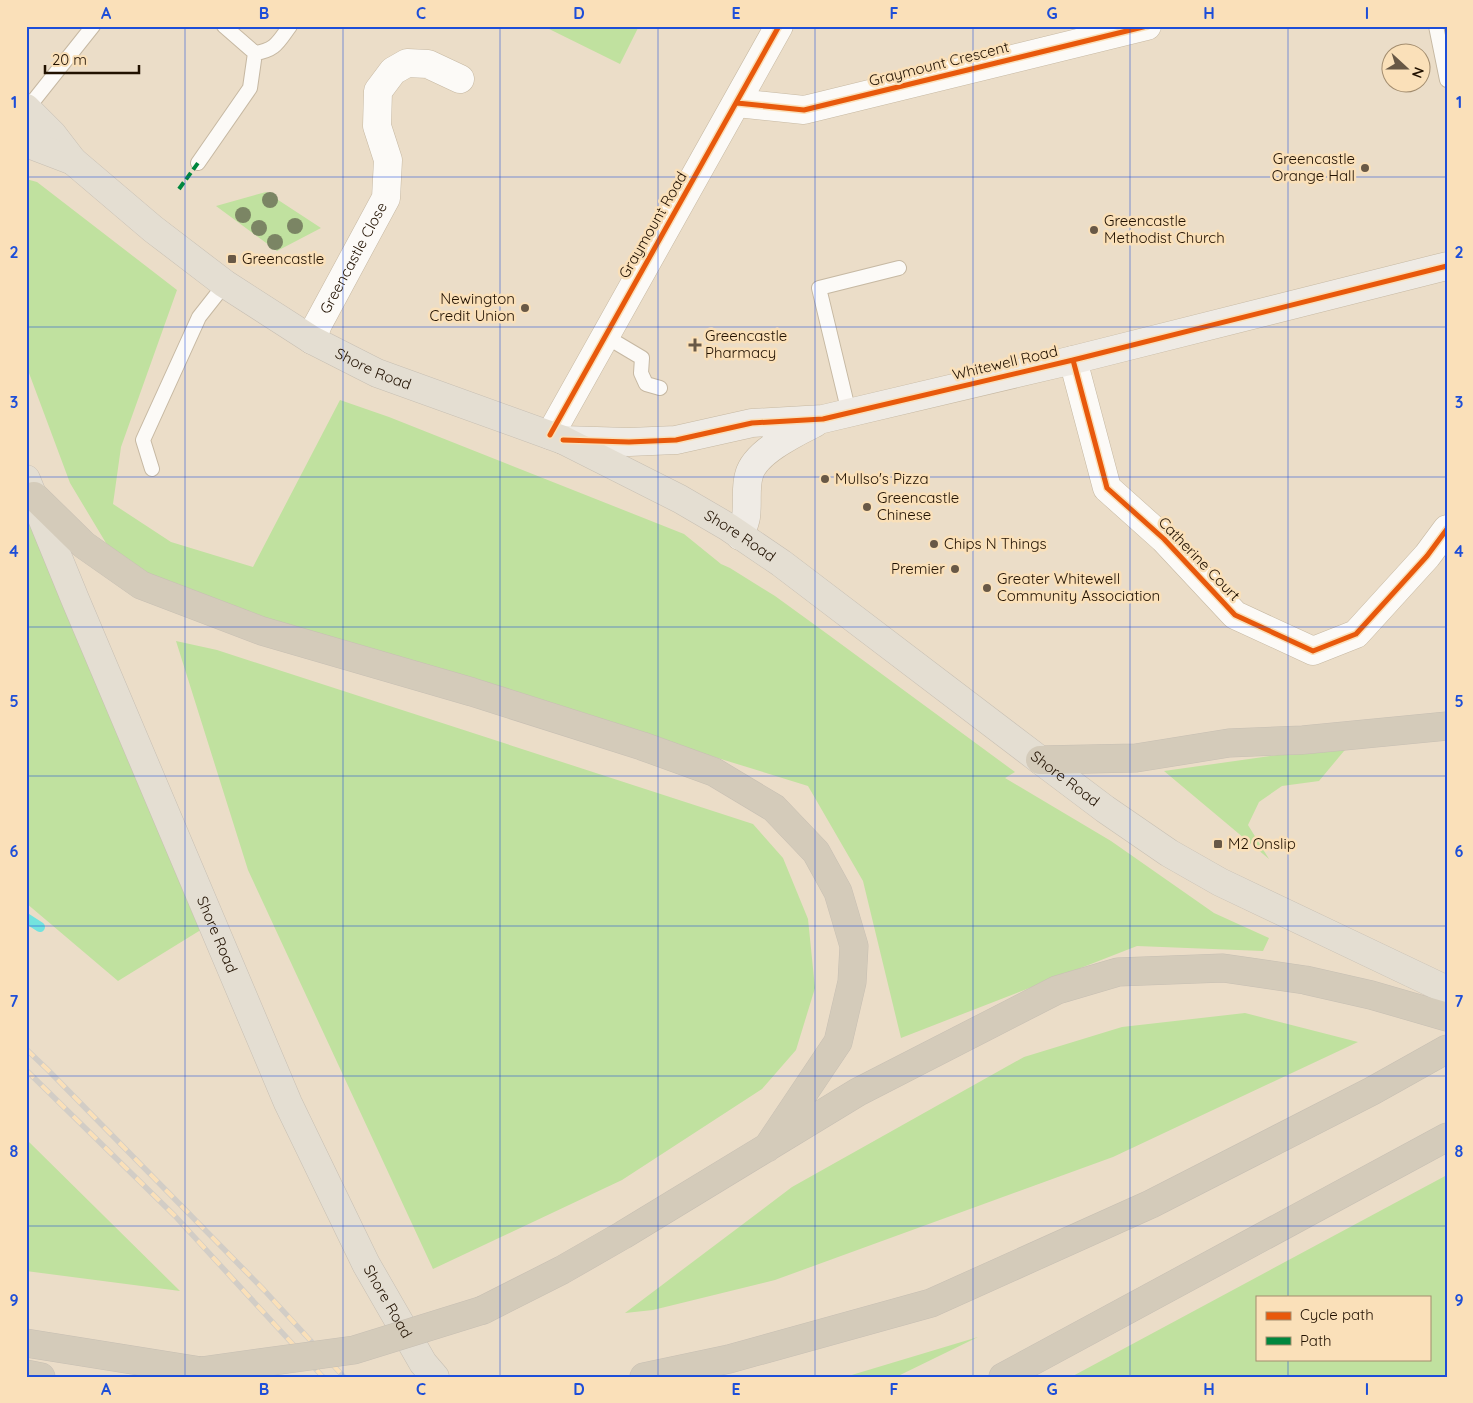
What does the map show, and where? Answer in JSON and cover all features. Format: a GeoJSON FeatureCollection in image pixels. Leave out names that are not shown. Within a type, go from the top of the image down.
{"type":"FeatureCollection","features":[{"type":"Feature","properties":{"kind":"highway"},"geometry":{"type":"LineString","coordinates":[[30,488],[84,545],[141,585],[262,632],[472,692],[642,746],[714,772],[774,808],[816,852],[838,892],[854,946],[852,982],[838,1042],[767,1148]]}},
{"type":"Feature","properties":{"kind":"highway"},"geometry":{"type":"LineString","coordinates":[[1040,760],[1136,758],[1229,743],[1303,740],[1447,726]]}},
{"type":"Feature","properties":{"kind":"highway"},"geometry":{"type":"LineString","coordinates":[[26,1343],[201,1371],[354,1350],[483,1310],[562,1270],[623,1235],[858,1092],[1057,990],[1118,972],[1223,968],[1305,980],[1371,995],[1447,1017]]}},
{"type":"Feature","properties":{"kind":"highway"},"geometry":{"type":"LineString","coordinates":[[644,1377],[729,1359],[931,1303],[1151,1204],[1372,1091],[1447,1049]]}},
{"type":"Feature","properties":{"kind":"highway"},"geometry":{"type":"LineString","coordinates":[[1003,1377],[1444,1138]]}},
{"type":"Feature","properties":{"kind":"highway"},"geometry":{"type":"LineString","coordinates":[[26,1374],[41,1377]]}},
{"type":"Feature","properties":{"kind":"main road","name":"Shore Road"},"geometry":{"type":"LineString","coordinates":[[27,109],[53,135],[73,161],[153,230],[225,284],[312,340],[377,373],[556,437],[680,499],[781,563],[1040,760],[1169,853],[1220,882],[1447,990]]}},
{"type":"Feature","properties":{"kind":"main road"},"geometry":{"type":"LineString","coordinates":[[26,145],[31,145],[73,161]]}},
{"type":"Feature","properties":{"kind":"main road","name":"Shore Road"},"geometry":{"type":"LineString","coordinates":[[30,488],[288,1103],[366,1264],[424,1363],[435,1377]]}},
{"type":"Feature","properties":{"kind":"street","name":"Graymount Road"},"geometry":{"type":"LineString","coordinates":[[556,437],[604,336],[779,26]]}},
{"type":"Feature","properties":{"kind":"street","name":"Graymount Crescent"},"geometry":{"type":"LineString","coordinates":[[737,103],[804,110],[1146,26]]}},
{"type":"Feature","properties":{"kind":"street","name":"Greencastle Close"},"geometry":{"type":"LineString","coordinates":[[312,340],[318,324],[386,198],[388,160],[377,126],[378,91],[393,71],[407,63],[428,64],[460,78]]}},
{"type":"Feature","properties":{"kind":"street","name":"Whitewell Road"},"geometry":{"type":"LineString","coordinates":[[556,437],[629,442],[676,440],[752,424],[823,419],[1073,360],[1447,266]]}},
{"type":"Feature","properties":{"kind":"street","name":"Catherine Court"},"geometry":{"type":"LineString","coordinates":[[1073,360],[1108,488],[1164,539],[1235,615],[1313,650],[1356,634],[1427,556],[1447,528]]}},
{"type":"Feature","properties":{"kind":"street","name":"Whitewell Road"},"geometry":{"type":"LineString","coordinates":[[740,536],[746,517],[749,474],[755,462],[783,439],[823,419]]}},
{"type":"Feature","properties":{"kind":"lane"},"geometry":{"type":"LineString","coordinates":[[27,109],[92,26]]}},
{"type":"Feature","properties":{"kind":"lane"},"geometry":{"type":"LineString","coordinates":[[224,26],[255,53]]}},
{"type":"Feature","properties":{"kind":"lane"},"geometry":{"type":"LineString","coordinates":[[255,53],[275,46],[290,26]]}},
{"type":"Feature","properties":{"kind":"lane"},"geometry":{"type":"LineString","coordinates":[[1436,26],[1447,80]]}},
{"type":"Feature","properties":{"kind":"lane"},"geometry":{"type":"LineString","coordinates":[[198,163],[250,88],[255,53]]}},
{"type":"Feature","properties":{"kind":"lane"},"geometry":{"type":"LineString","coordinates":[[849,413],[819,288],[899,268]]}},
{"type":"Feature","properties":{"kind":"lane"},"geometry":{"type":"LineString","coordinates":[[152,469],[142,440],[199,316],[225,284]]}},
{"type":"Feature","properties":{"kind":"lane"},"geometry":{"type":"LineString","coordinates":[[604,336],[642,358],[641,373],[646,384],[660,388]]}},
{"type":"Feature","properties":{"kind":"green space"},"geometry":{"type":"Polygon","coordinates":[[[543,26],[639,26],[620,64],[543,26]]]}},
{"type":"Feature","properties":{"kind":"green space"},"geometry":{"type":"Polygon","coordinates":[[[26,179],[37,182],[177,290],[121,447],[113,504],[171,542],[253,567],[340,400],[389,417],[684,534],[721,564],[775,596],[1015,772],[1005,778],[1111,841],[1214,913],[1269,938],[1263,951],[1137,946],[901,1038],[863,881],[808,786],[250,613],[118,563],[70,483],[26,365],[26,179]]]}},
{"type":"Feature","properties":{"kind":"green space"},"geometry":{"type":"Polygon","coordinates":[[[266,192],[321,228],[277,251],[216,206],[266,192]]]}},
{"type":"Feature","properties":{"kind":"green space"},"geometry":{"type":"Polygon","coordinates":[[[26,500],[212,923],[118,981],[26,903],[26,500]]]}},
{"type":"Feature","properties":{"kind":"green space"},"geometry":{"type":"Polygon","coordinates":[[[176,641],[217,650],[753,824],[783,858],[808,919],[815,988],[796,1050],[762,1089],[622,1180],[433,1269],[248,870],[176,641]]]}},
{"type":"Feature","properties":{"kind":"green space"},"geometry":{"type":"Polygon","coordinates":[[[1349,745],[1319,781],[1282,786],[1259,802],[1248,825],[1269,859],[1164,771],[1349,745]]]}},
{"type":"Feature","properties":{"kind":"green space"},"geometry":{"type":"Polygon","coordinates":[[[1245,1013],[1358,1042],[1113,1157],[775,1280],[653,1310],[625,1313],[792,1187],[1024,1057],[1122,1027],[1245,1013]]]}},
{"type":"Feature","properties":{"kind":"green space"},"geometry":{"type":"Polygon","coordinates":[[[26,1139],[180,1291],[26,1271],[26,1139]]]}},
{"type":"Feature","properties":{"kind":"green space"},"geometry":{"type":"Polygon","coordinates":[[[1447,1175],[1447,1377],[1071,1377],[1447,1175]]]}},
{"type":"Feature","properties":{"kind":"green space"},"geometry":{"type":"Polygon","coordinates":[[[978,1337],[896,1377],[845,1377],[978,1337]]]}},
{"type":"Feature","properties":{"kind":"waterway"},"geometry":{"type":"LineString","coordinates":[[26,918],[40,927]]}},
{"type":"Feature","properties":{"kind":"railway"},"geometry":{"type":"LineString","coordinates":[[26,1049],[264,1290],[344,1377]]}},
{"type":"Feature","properties":{"kind":"railway"},"geometry":{"type":"LineString","coordinates":[[26,1070],[175,1216],[323,1377]]}},
{"type":"Feature","properties":{"kind":"marked path"},"geometry":{"type":"LineString","coordinates":[[179,189],[198,163]]}},
{"type":"Feature","properties":{"kind":"cycle path"},"geometry":{"type":"LineString","coordinates":[[550,435],[779,26]]}},
{"type":"Feature","properties":{"kind":"cycle path"},"geometry":{"type":"LineString","coordinates":[[737,103],[804,110],[1147,26]]}},
{"type":"Feature","properties":{"kind":"cycle path"},"geometry":{"type":"LineString","coordinates":[[563,440],[629,442],[676,440],[752,423],[823,419],[1073,360],[1447,266]]}},
{"type":"Feature","properties":{"kind":"cycle path"},"geometry":{"type":"LineString","coordinates":[[1073,360],[1107,488],[1164,539],[1235,615],[1313,651],[1356,634],[1427,556],[1447,529]]}},
{"type":"Feature","properties":{"kind":"place","name":"Greencastle Orange Hall"},"geometry":{"type":"Point","coordinates":[1365,168]}},
{"type":"Feature","properties":{"kind":"place","name":"Greencastle Methodist Church"},"geometry":{"type":"Point","coordinates":[1094,230]}},
{"type":"Feature","properties":{"kind":"place","name":"Greencastle"},"geometry":{"type":"Point","coordinates":[232,259]}},
{"type":"Feature","properties":{"kind":"place","name":"Newington Credit Union"},"geometry":{"type":"Point","coordinates":[525,308]}},
{"type":"Feature","properties":{"kind":"place","name":"Greencastle Pharmacy"},"geometry":{"type":"Point","coordinates":[695,345]}},
{"type":"Feature","properties":{"kind":"place","name":"Mullso's Pizza"},"geometry":{"type":"Point","coordinates":[825,479]}},
{"type":"Feature","properties":{"kind":"place","name":"Greencastle Chinese"},"geometry":{"type":"Point","coordinates":[867,507]}},
{"type":"Feature","properties":{"kind":"place","name":"Chips N Things"},"geometry":{"type":"Point","coordinates":[934,544]}},
{"type":"Feature","properties":{"kind":"place","name":"Premier"},"geometry":{"type":"Point","coordinates":[955,569]}},
{"type":"Feature","properties":{"kind":"place","name":"Greater Whitewell Community Association"},"geometry":{"type":"Point","coordinates":[987,588]}},
{"type":"Feature","properties":{"kind":"place","name":"M2 Onslip"},"geometry":{"type":"Point","coordinates":[1218,844]}}]}
